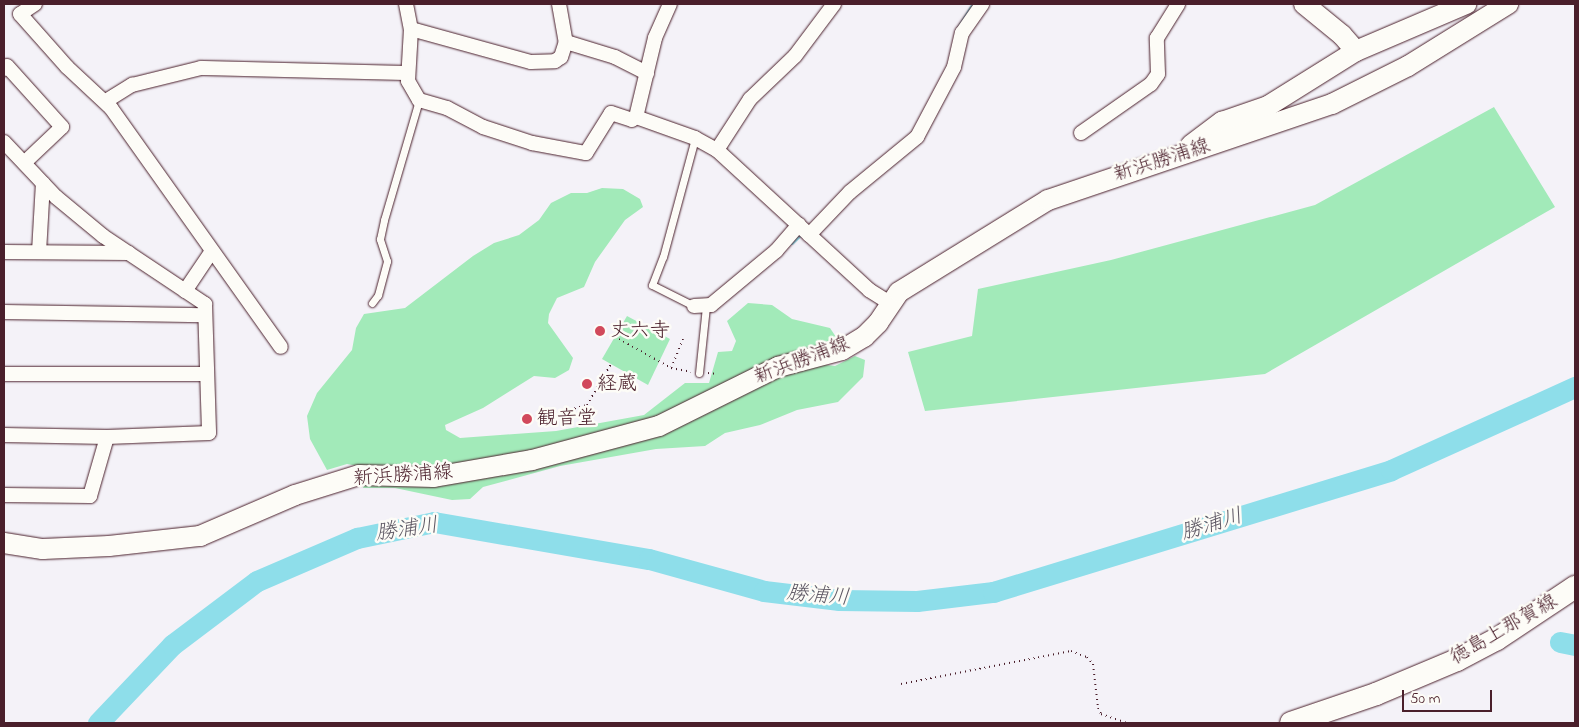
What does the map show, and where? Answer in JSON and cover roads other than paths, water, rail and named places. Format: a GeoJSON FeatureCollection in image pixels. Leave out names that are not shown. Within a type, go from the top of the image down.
{"type":"FeatureCollection","features":[{"type":"Feature","properties":{"kind":"main road"},"geometry":{"type":"LineString","coordinates":[[1304,4],[1342,34],[1356,51]]}},
{"type":"Feature","properties":{"kind":"main road"},"geometry":{"type":"LineString","coordinates":[[1179,155],[1222,122],[1268,106],[1356,51],[1466,4]]}},
{"type":"Feature","properties":{"kind":"main road","name":"新浜勝浦線"},"geometry":{"type":"LineString","coordinates":[[4,543],[43,549],[109,546],[200,536],[295,495],[359,475],[434,477],[532,460],[659,426],[778,367],[842,350],[864,337],[890,303],[914,282],[1048,200],[1303,115],[1360,92],[1432,53],[1508,4]]}},
{"type":"Feature","properties":{"kind":"main road","name":"徳島上那賀線"},"geometry":{"type":"LineString","coordinates":[[1291,723],[1376,694],[1457,660],[1496,639],[1575,587]]}},
{"type":"Feature","properties":{"kind":"street"},"geometry":{"type":"LineString","coordinates":[[34,4],[20,14],[67,67],[106,101],[282,347]]}},
{"type":"Feature","properties":{"kind":"street"},"geometry":{"type":"LineString","coordinates":[[406,4],[411,29],[408,73],[410,89],[419,100],[447,108],[483,127],[532,143],[586,154],[611,113],[632,120],[636,117],[655,38],[670,4]]}},
{"type":"Feature","properties":{"kind":"street"},"geometry":{"type":"LineString","coordinates":[[411,29],[532,62],[555,61],[561,57],[566,42],[559,4]]}},
{"type":"Feature","properties":{"kind":"street"},"geometry":{"type":"LineString","coordinates":[[718,150],[750,99],[795,56],[834,4]]}},
{"type":"Feature","properties":{"kind":"street"},"geometry":{"type":"LineString","coordinates":[[809,235],[850,192],[917,137],[954,67],[962,33],[982,4]]}},
{"type":"Feature","properties":{"kind":"street"},"geometry":{"type":"LineString","coordinates":[[1081,133],[1151,84],[1158,74],[1157,38],[1178,4]]}},
{"type":"Feature","properties":{"kind":"street"},"geometry":{"type":"LineString","coordinates":[[566,42],[616,57],[647,73]]}},
{"type":"Feature","properties":{"kind":"street"},"geometry":{"type":"LineString","coordinates":[[4,69],[7,66],[62,127],[24,163]]}},
{"type":"Feature","properties":{"kind":"street"},"geometry":{"type":"LineString","coordinates":[[106,101],[132,85],[201,68],[408,73]]}},
{"type":"Feature","properties":{"kind":"street"},"geometry":{"type":"LineString","coordinates":[[636,117],[695,138],[718,150],[869,290],[890,303]]}},
{"type":"Feature","properties":{"kind":"street"},"geometry":{"type":"LineString","coordinates":[[4,142],[43,183],[96,231],[205,304],[209,433],[107,437],[4,435]]}},
{"type":"Feature","properties":{"kind":"street"},"geometry":{"type":"LineString","coordinates":[[39,252],[43,183]]}},
{"type":"Feature","properties":{"kind":"street"},"geometry":{"type":"LineString","coordinates":[[700,306],[776,251],[798,225]]}},
{"type":"Feature","properties":{"kind":"street"},"geometry":{"type":"LineString","coordinates":[[185,291],[212,251]]}},
{"type":"Feature","properties":{"kind":"street"},"geometry":{"type":"LineString","coordinates":[[4,252],[129,254]]}},
{"type":"Feature","properties":{"kind":"street"},"geometry":{"type":"LineString","coordinates":[[4,312],[205,315]]}},
{"type":"Feature","properties":{"kind":"street"},"geometry":{"type":"LineString","coordinates":[[4,374],[207,374]]}},
{"type":"Feature","properties":{"kind":"street"},"geometry":{"type":"LineString","coordinates":[[4,496],[90,496],[107,437]]}},
{"type":"Feature","properties":{"kind":"lane"},"geometry":{"type":"LineString","coordinates":[[372,304],[378,294],[387,261],[380,239],[384,220],[419,100]]}},
{"type":"Feature","properties":{"kind":"lane"},"geometry":{"type":"LineString","coordinates":[[695,138],[663,257],[652,285],[700,306],[699,373]]}},
{"type":"Feature","properties":{"kind":"waterway"},"geometry":{"type":"LineString","coordinates":[[957,31],[974,4]]}},
{"type":"Feature","properties":{"kind":"waterway"},"geometry":{"type":"LineString","coordinates":[[792,243],[804,232]]}},
{"type":"Feature","properties":{"kind":"waterway","name":"勝浦川"},"geometry":{"type":"LineString","coordinates":[[98,723],[172,645],[257,581],[357,538],[434,522],[649,559],[764,591],[839,600],[917,601],[993,592],[1391,470],[1575,387]]}},
{"type":"Feature","properties":{"kind":"waterway"},"geometry":{"type":"LineString","coordinates":[[1560,642],[1575,645]]}},
{"type":"Feature","properties":{"kind":"place","name":"丈六寺"},"geometry":{"type":"Point","coordinates":[600,331]}},
{"type":"Feature","properties":{"kind":"place","name":"経蔵"},"geometry":{"type":"Point","coordinates":[587,384]}},
{"type":"Feature","properties":{"kind":"place","name":"観音堂"},"geometry":{"type":"Point","coordinates":[527,419]}}]}
